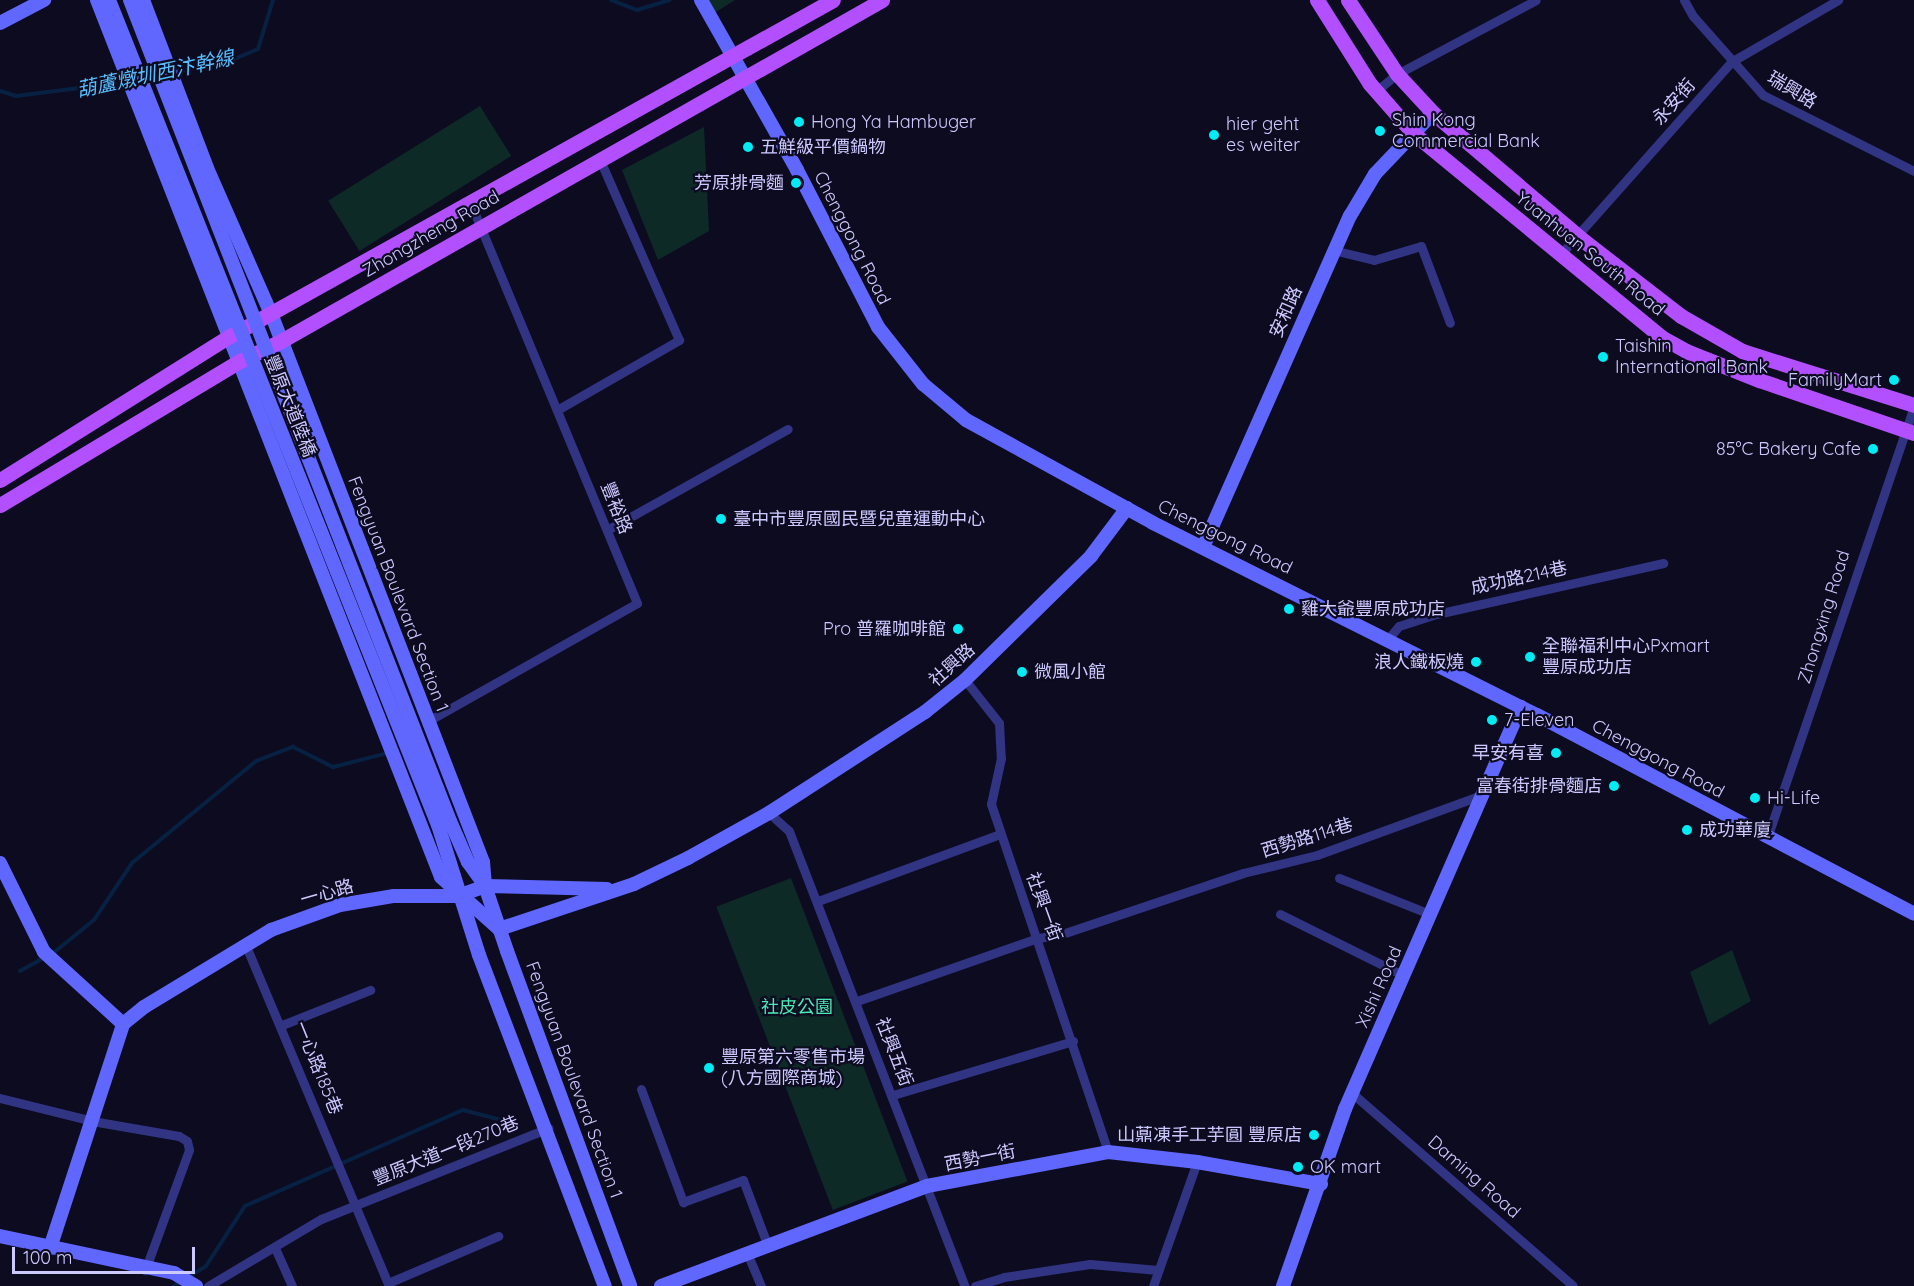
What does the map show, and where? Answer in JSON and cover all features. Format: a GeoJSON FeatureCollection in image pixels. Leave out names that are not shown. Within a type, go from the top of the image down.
{"type":"FeatureCollection","features":[{"type":"Feature","properties":{"kind":"main road","name":"Zhongzheng Road"},"geometry":{"type":"LineString","coordinates":[[0,480],[230,336],[272,316],[732,54],[833,0]]}},
{"type":"Feature","properties":{"kind":"main road","name":"Zhongzheng Road"},"geometry":{"type":"LineString","coordinates":[[0,505],[240,361],[281,341],[483,228],[882,0]]}},
{"type":"Feature","properties":{"kind":"main road","name":"Yuanhuan South Road"},"geometry":{"type":"LineString","coordinates":[[1317,0],[1376,91],[1413,133],[1559,256],[1661,337],[1686,351],[1909,431]]}},
{"type":"Feature","properties":{"kind":"main road","name":"Yuanhuan South Road"},"geometry":{"type":"LineString","coordinates":[[1348,0],[1397,75],[1433,112],[1578,236],[1681,316],[1742,351],[1914,406]]}},
{"type":"Feature","properties":{"kind":"street"},"geometry":{"type":"LineString","coordinates":[[0,23],[44,0]]}},
{"type":"Feature","properties":{"kind":"street"},"geometry":{"type":"LineString","coordinates":[[97,0],[441,877],[458,896],[499,929],[617,889],[688,858],[770,813]]}},
{"type":"Feature","properties":{"kind":"street","name":"豐原大道陸橋"},"geometry":{"type":"LineString","coordinates":[[109,0],[444,823]]}},
{"type":"Feature","properties":{"kind":"street","name":"豐原大道陸橋"},"geometry":{"type":"LineString","coordinates":[[130,0],[444,823]]}},
{"type":"Feature","properties":{"kind":"street","name":"Fengyuan Boulevard Section 1"},"geometry":{"type":"LineString","coordinates":[[143,0],[207,168],[272,316],[483,862],[485,886],[499,929],[630,1286]]}},
{"type":"Feature","properties":{"kind":"street","name":"Chenggong Road"},"geometry":{"type":"LineString","coordinates":[[701,0],[745,77],[878,327],[923,384],[966,420],[1127,508],[1521,707],[1914,914]]}},
{"type":"Feature","properties":{"kind":"street"},"geometry":{"type":"LineString","coordinates":[[1376,91],[1397,75],[1536,0]]}},
{"type":"Feature","properties":{"kind":"street","name":"瑞興路"},"geometry":{"type":"LineString","coordinates":[[1684,0],[1731,62],[1763,95],[1914,171]]}},
{"type":"Feature","properties":{"kind":"street","name":"永安街"},"geometry":{"type":"LineString","coordinates":[[1559,256],[1731,62],[1839,0]]}},
{"type":"Feature","properties":{"kind":"street","name":"安和路"},"geometry":{"type":"LineString","coordinates":[[1204,545],[1333,250],[1375,174],[1433,112]]}},
{"type":"Feature","properties":{"kind":"street"},"geometry":{"type":"LineString","coordinates":[[558,410],[679,340],[600,160]]}},
{"type":"Feature","properties":{"kind":"street","name":"豐裕路"},"geometry":{"type":"LineString","coordinates":[[428,721],[637,603],[483,228],[471,204]]}},
{"type":"Feature","properties":{"kind":"street"},"geometry":{"type":"LineString","coordinates":[[1333,250],[1374,260],[1421,246],[1450,323]]}},
{"type":"Feature","properties":{"kind":"street","name":"Zhongxing Road"},"geometry":{"type":"LineString","coordinates":[[1767,838],[1909,431],[1914,406]]}},
{"type":"Feature","properties":{"kind":"street"},"geometry":{"type":"LineString","coordinates":[[607,530],[788,429]]}},
{"type":"Feature","properties":{"kind":"street","name":"社興路"},"geometry":{"type":"LineString","coordinates":[[770,813],[926,712],[965,680],[1091,556],[1127,508]]}},
{"type":"Feature","properties":{"kind":"street","name":"成功路214巷"},"geometry":{"type":"LineString","coordinates":[[1388,639],[1399,626],[1437,614],[1663,563]]}},
{"type":"Feature","properties":{"kind":"street","name":"社興一街"},"geometry":{"type":"LineString","coordinates":[[965,680],[999,723],[1001,758],[991,804],[1073,1041],[1108,1152]]}},
{"type":"Feature","properties":{"kind":"street","name":"Xishi Road"},"geometry":{"type":"LineString","coordinates":[[1283,1286],[1352,1093],[1521,707]]}},
{"type":"Feature","properties":{"kind":"street","name":"西勢路114巷"},"geometry":{"type":"LineString","coordinates":[[857,1001],[1038,938],[1059,935],[1243,873],[1317,855],[1482,795]]}},
{"type":"Feature","properties":{"kind":"street","name":"社興五街"},"geometry":{"type":"LineString","coordinates":[[770,813],[789,831],[818,901],[965,1286]]}},
{"type":"Feature","properties":{"kind":"street"},"geometry":{"type":"LineString","coordinates":[[444,823],[458,896],[548,1128],[605,1286]]}},
{"type":"Feature","properties":{"kind":"street","name":"Fengyuan Boulevard Section 1"},"geometry":{"type":"LineString","coordinates":[[444,823],[485,886]]}},
{"type":"Feature","properties":{"kind":"street"},"geometry":{"type":"LineString","coordinates":[[818,901],[1000,834]]}},
{"type":"Feature","properties":{"kind":"street"},"geometry":{"type":"LineString","coordinates":[[0,863],[44,952],[123,1024],[50,1248]]}},
{"type":"Feature","properties":{"kind":"street"},"geometry":{"type":"LineString","coordinates":[[1339,878],[1430,914]]}},
{"type":"Feature","properties":{"kind":"street"},"geometry":{"type":"LineString","coordinates":[[458,896],[485,886],[617,889]]}},
{"type":"Feature","properties":{"kind":"street","name":"一心路"},"geometry":{"type":"LineString","coordinates":[[123,1024],[144,1007],[271,930],[340,905],[394,896],[458,896]]}},
{"type":"Feature","properties":{"kind":"street"},"geometry":{"type":"LineString","coordinates":[[1280,914],[1403,975]]}},
{"type":"Feature","properties":{"kind":"street","name":"一心路185巷"},"geometry":{"type":"LineString","coordinates":[[246,946],[282,1025],[388,1285]]}},
{"type":"Feature","properties":{"kind":"street"},"geometry":{"type":"LineString","coordinates":[[282,1025],[370,990]]}},
{"type":"Feature","properties":{"kind":"street"},"geometry":{"type":"LineString","coordinates":[[893,1095],[1073,1041]]}},
{"type":"Feature","properties":{"kind":"street"},"geometry":{"type":"LineString","coordinates":[[640,1089],[683,1202],[743,1179],[767,1244]]}},
{"type":"Feature","properties":{"kind":"street","name":"Daming Road"},"geometry":{"type":"LineString","coordinates":[[1352,1093],[1573,1286]]}},
{"type":"Feature","properties":{"kind":"street"},"geometry":{"type":"LineString","coordinates":[[0,1098],[92,1121],[179,1136],[187,1141],[189,1150],[145,1270]]}},
{"type":"Feature","properties":{"kind":"street","name":"豐原大道一段270巷"},"geometry":{"type":"LineString","coordinates":[[208,1286],[321,1219],[548,1128]]}},
{"type":"Feature","properties":{"kind":"street","name":"西勢一街"},"geometry":{"type":"LineString","coordinates":[[661,1286],[767,1244],[927,1186],[1108,1152],[1197,1162],[1321,1184]]}},
{"type":"Feature","properties":{"kind":"street"},"geometry":{"type":"LineString","coordinates":[[1153,1286],[1197,1162]]}},
{"type":"Feature","properties":{"kind":"street"},"geometry":{"type":"LineString","coordinates":[[0,1236],[145,1270],[174,1273],[196,1286]]}},
{"type":"Feature","properties":{"kind":"street"},"geometry":{"type":"LineString","coordinates":[[388,1285],[498,1236]]}},
{"type":"Feature","properties":{"kind":"street"},"geometry":{"type":"LineString","coordinates":[[275,1248],[291,1286]]}},
{"type":"Feature","properties":{"kind":"street"},"geometry":{"type":"LineString","coordinates":[[747,1253],[761,1286]]}},
{"type":"Feature","properties":{"kind":"street"},"geometry":{"type":"LineString","coordinates":[[975,1286],[1004,1277],[1090,1264],[1158,1270]]}},
{"type":"Feature","properties":{"kind":"green space"},"geometry":{"type":"Polygon","coordinates":[[[694,0],[735,0],[705,19],[694,0]]]}},
{"type":"Feature","properties":{"kind":"green space"},"geometry":{"type":"Polygon","coordinates":[[[480,106],[511,156],[359,251],[328,201],[480,106]]]}},
{"type":"Feature","properties":{"kind":"green space"},"geometry":{"type":"Polygon","coordinates":[[[704,127],[709,231],[658,260],[622,170],[704,127]]]}},
{"type":"Feature","properties":{"kind":"green space","name":"社皮公園"},"geometry":{"type":"Polygon","coordinates":[[[791,878],[907,1181],[833,1210],[716,907],[791,878]]]}},
{"type":"Feature","properties":{"kind":"green space"},"geometry":{"type":"Polygon","coordinates":[[[1732,950],[1751,1001],[1709,1025],[1690,972],[1732,950]]]}},
{"type":"Feature","properties":{"kind":"waterway","name":"葫蘆燉圳西汴幹線"},"geometry":{"type":"LineString","coordinates":[[175,72],[232,60],[258,49],[273,0]]}},
{"type":"Feature","properties":{"kind":"waterway","name":"葫蘆燉圳西汴幹線"},"geometry":{"type":"LineString","coordinates":[[611,0],[637,10],[670,0]]}},
{"type":"Feature","properties":{"kind":"waterway","name":"葫蘆燉圳西汴幹線"},"geometry":{"type":"LineString","coordinates":[[0,91],[16,96],[127,82]]}},
{"type":"Feature","properties":{"kind":"waterway"},"geometry":{"type":"LineString","coordinates":[[52,954],[94,920],[132,863],[256,761],[293,747],[333,767],[384,754]]}},
{"type":"Feature","properties":{"kind":"waterway"},"geometry":{"type":"LineString","coordinates":[[20,971],[45,957]]}},
{"type":"Feature","properties":{"kind":"waterway"},"geometry":{"type":"LineString","coordinates":[[188,1277],[206,1266],[245,1206],[463,1110],[505,1121]]}},
{"type":"Feature","properties":{"kind":"waterway"},"geometry":{"type":"LineString","coordinates":[[174,1286],[181,1281]]}},
{"type":"Feature","properties":{"kind":"place","name":"Hong Ya Hambuger"},"geometry":{"type":"Point","coordinates":[799,122]}},
{"type":"Feature","properties":{"kind":"place","name":"Shin Kong Commercial Bank"},"geometry":{"type":"Point","coordinates":[1380,131]}},
{"type":"Feature","properties":{"kind":"place","name":"hier geht es weiter"},"geometry":{"type":"Point","coordinates":[1214,135]}},
{"type":"Feature","properties":{"kind":"place","name":"五鮮級平價鍋物"},"geometry":{"type":"Point","coordinates":[748,147]}},
{"type":"Feature","properties":{"kind":"place","name":"芳原排骨麵"},"geometry":{"type":"Point","coordinates":[796,183]}},
{"type":"Feature","properties":{"kind":"place","name":"Taishin International Bank"},"geometry":{"type":"Point","coordinates":[1603,357]}},
{"type":"Feature","properties":{"kind":"place","name":"FamilyMart"},"geometry":{"type":"Point","coordinates":[1894,380]}},
{"type":"Feature","properties":{"kind":"place","name":"85°C Bakery Cafe"},"geometry":{"type":"Point","coordinates":[1873,449]}},
{"type":"Feature","properties":{"kind":"place","name":"臺中市豐原國民暨兒童運動中心"},"geometry":{"type":"Point","coordinates":[721,519]}},
{"type":"Feature","properties":{"kind":"place","name":"雞大爺豐原成功店"},"geometry":{"type":"Point","coordinates":[1289,609]}},
{"type":"Feature","properties":{"kind":"place","name":"Pro 普羅咖啡館"},"geometry":{"type":"Point","coordinates":[958,629]}},
{"type":"Feature","properties":{"kind":"place","name":"全聯福利中心Pxmart 豐原成功店"},"geometry":{"type":"Point","coordinates":[1530,657]}},
{"type":"Feature","properties":{"kind":"place","name":"浪人鐵板燒"},"geometry":{"type":"Point","coordinates":[1476,662]}},
{"type":"Feature","properties":{"kind":"place","name":"微風小館"},"geometry":{"type":"Point","coordinates":[1022,672]}},
{"type":"Feature","properties":{"kind":"place","name":"7-Eleven"},"geometry":{"type":"Point","coordinates":[1492,720]}},
{"type":"Feature","properties":{"kind":"place","name":"早安有喜"},"geometry":{"type":"Point","coordinates":[1556,753]}},
{"type":"Feature","properties":{"kind":"place","name":"富春街排骨麵店"},"geometry":{"type":"Point","coordinates":[1614,786]}},
{"type":"Feature","properties":{"kind":"place","name":"Hi-Life"},"geometry":{"type":"Point","coordinates":[1755,798]}},
{"type":"Feature","properties":{"kind":"place","name":"成功華廈"},"geometry":{"type":"Point","coordinates":[1687,830]}},
{"type":"Feature","properties":{"kind":"place","name":"豐原第六零售市場 (八方國際商城)"},"geometry":{"type":"Point","coordinates":[709,1068]}},
{"type":"Feature","properties":{"kind":"place","name":"山薡凍手工芋圓 豐原店"},"geometry":{"type":"Point","coordinates":[1314,1135]}},
{"type":"Feature","properties":{"kind":"place","name":"OK mart"},"geometry":{"type":"Point","coordinates":[1298,1167]}}]}
